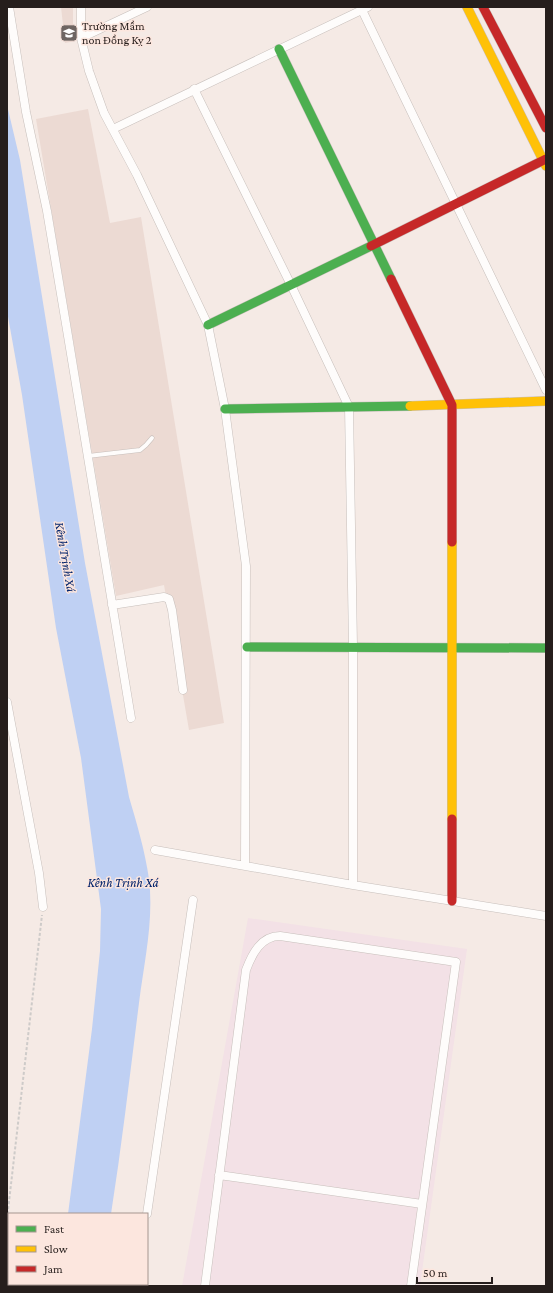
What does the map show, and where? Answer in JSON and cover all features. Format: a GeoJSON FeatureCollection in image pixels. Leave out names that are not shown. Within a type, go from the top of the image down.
{"type":"FeatureCollection","features":[{"type":"Feature","properties":{"kind":"street"},"geometry":{"type":"LineString","coordinates":[[8,7],[26,112],[47,211],[131,718]]}},
{"type":"Feature","properties":{"kind":"street"},"geometry":{"type":"LineString","coordinates":[[81,7],[81,38],[89,71],[104,113],[137,175],[208,325],[225,409],[246,566],[247,647],[245,866]]}},
{"type":"Feature","properties":{"kind":"street"},"geometry":{"type":"LineString","coordinates":[[81,38],[147,7]]}},
{"type":"Feature","properties":{"kind":"street"},"geometry":{"type":"LineString","coordinates":[[208,325],[545,162],[467,7]]}},
{"type":"Feature","properties":{"kind":"street"},"geometry":{"type":"LineString","coordinates":[[483,7],[546,128]]}},
{"type":"Feature","properties":{"kind":"street"},"geometry":{"type":"LineString","coordinates":[[113,128],[365,8],[456,204],[546,390]]}},
{"type":"Feature","properties":{"kind":"street"},"geometry":{"type":"LineString","coordinates":[[279,49],[452,405],[452,901]]}},
{"type":"Feature","properties":{"kind":"street"},"geometry":{"type":"LineString","coordinates":[[194,89],[292,285],[349,407],[353,646],[353,886]]}},
{"type":"Feature","properties":{"kind":"street"},"geometry":{"type":"LineString","coordinates":[[225,409],[452,405],[546,401]]}},
{"type":"Feature","properties":{"kind":"street"},"geometry":{"type":"LineString","coordinates":[[112,605],[164,597],[168,599],[172,610],[183,690]]}},
{"type":"Feature","properties":{"kind":"street"},"geometry":{"type":"LineString","coordinates":[[247,647],[353,646],[546,648]]}},
{"type":"Feature","properties":{"kind":"street"},"geometry":{"type":"LineString","coordinates":[[7,702],[39,874],[43,907]]}},
{"type":"Feature","properties":{"kind":"street"},"geometry":{"type":"LineString","coordinates":[[155,850],[353,886],[546,916]]}},
{"type":"Feature","properties":{"kind":"street"},"geometry":{"type":"LineString","coordinates":[[146,1213],[192,900]]}},
{"type":"Feature","properties":{"kind":"street"},"geometry":{"type":"LineString","coordinates":[[205,1286],[246,970],[261,943],[272,937],[280,936],[456,962],[410,1286]]}},
{"type":"Feature","properties":{"kind":"street"},"geometry":{"type":"LineString","coordinates":[[219,1175],[422,1204]]}},
{"type":"Feature","properties":{"kind":"lane"},"geometry":{"type":"LineString","coordinates":[[88,456],[140,450],[152,438]]}},
{"type":"Feature","properties":{"kind":"path"},"geometry":{"type":"LineString","coordinates":[[7,1219],[43,907]]}},
{"type":"Feature","properties":{"kind":"shaded area","name":"Trường Mầm non Đồng Kỵ 2"},"geometry":{"type":"Polygon","coordinates":[[[61,7],[73,7],[73,25],[76,41],[65,43],[61,7]]]}},
{"type":"Feature","properties":{"kind":"shaded area"},"geometry":{"type":"Polygon","coordinates":[[[88,109],[110,223],[141,217],[224,723],[189,730],[164,585],[116,596],[36,119],[88,109]]]}},
{"type":"Feature","properties":{"kind":"shaded area"},"geometry":{"type":"Polygon","coordinates":[[[248,918],[467,949],[420,1286],[182,1286],[248,918]]]}},
{"type":"Feature","properties":{"kind":"water","name":"Kênh Trịnh Xá"},"geometry":{"type":"Polygon","coordinates":[[[7,105],[20,160],[85,563],[129,797],[138,827],[149,879],[150,910],[148,941],[111,1213],[68,1213],[92,1029],[100,951],[101,909],[81,758],[56,628],[22,395],[7,311],[7,105]]]}},
{"type":"Feature","properties":{"kind":"traffic: fast"},"geometry":{"type":"LineString","coordinates":[[279,49],[391,279]]}},
{"type":"Feature","properties":{"kind":"traffic: fast"},"geometry":{"type":"LineString","coordinates":[[208,325],[371,246]]}},
{"type":"Feature","properties":{"kind":"traffic: fast"},"geometry":{"type":"LineString","coordinates":[[225,409],[410,406]]}},
{"type":"Feature","properties":{"kind":"traffic: fast"},"geometry":{"type":"LineString","coordinates":[[247,647],[546,648]]}},
{"type":"Feature","properties":{"kind":"traffic: slow"},"geometry":{"type":"LineString","coordinates":[[467,7],[546,166]]}},
{"type":"Feature","properties":{"kind":"traffic: slow"},"geometry":{"type":"LineString","coordinates":[[410,406],[546,401]]}},
{"type":"Feature","properties":{"kind":"traffic: slow"},"geometry":{"type":"LineString","coordinates":[[452,542],[452,819]]}},
{"type":"Feature","properties":{"kind":"traffic: jam"},"geometry":{"type":"LineString","coordinates":[[483,7],[546,128]]}},
{"type":"Feature","properties":{"kind":"traffic: jam"},"geometry":{"type":"LineString","coordinates":[[371,246],[546,159]]}},
{"type":"Feature","properties":{"kind":"traffic: jam"},"geometry":{"type":"LineString","coordinates":[[391,279],[452,405],[452,542]]}},
{"type":"Feature","properties":{"kind":"traffic: jam"},"geometry":{"type":"LineString","coordinates":[[452,819],[452,901]]}},
{"type":"Feature","properties":{"kind":"place","name":"Trường Mầm non Đồng Kỵ 2"},"geometry":{"type":"Point","coordinates":[69,33]}}]}
